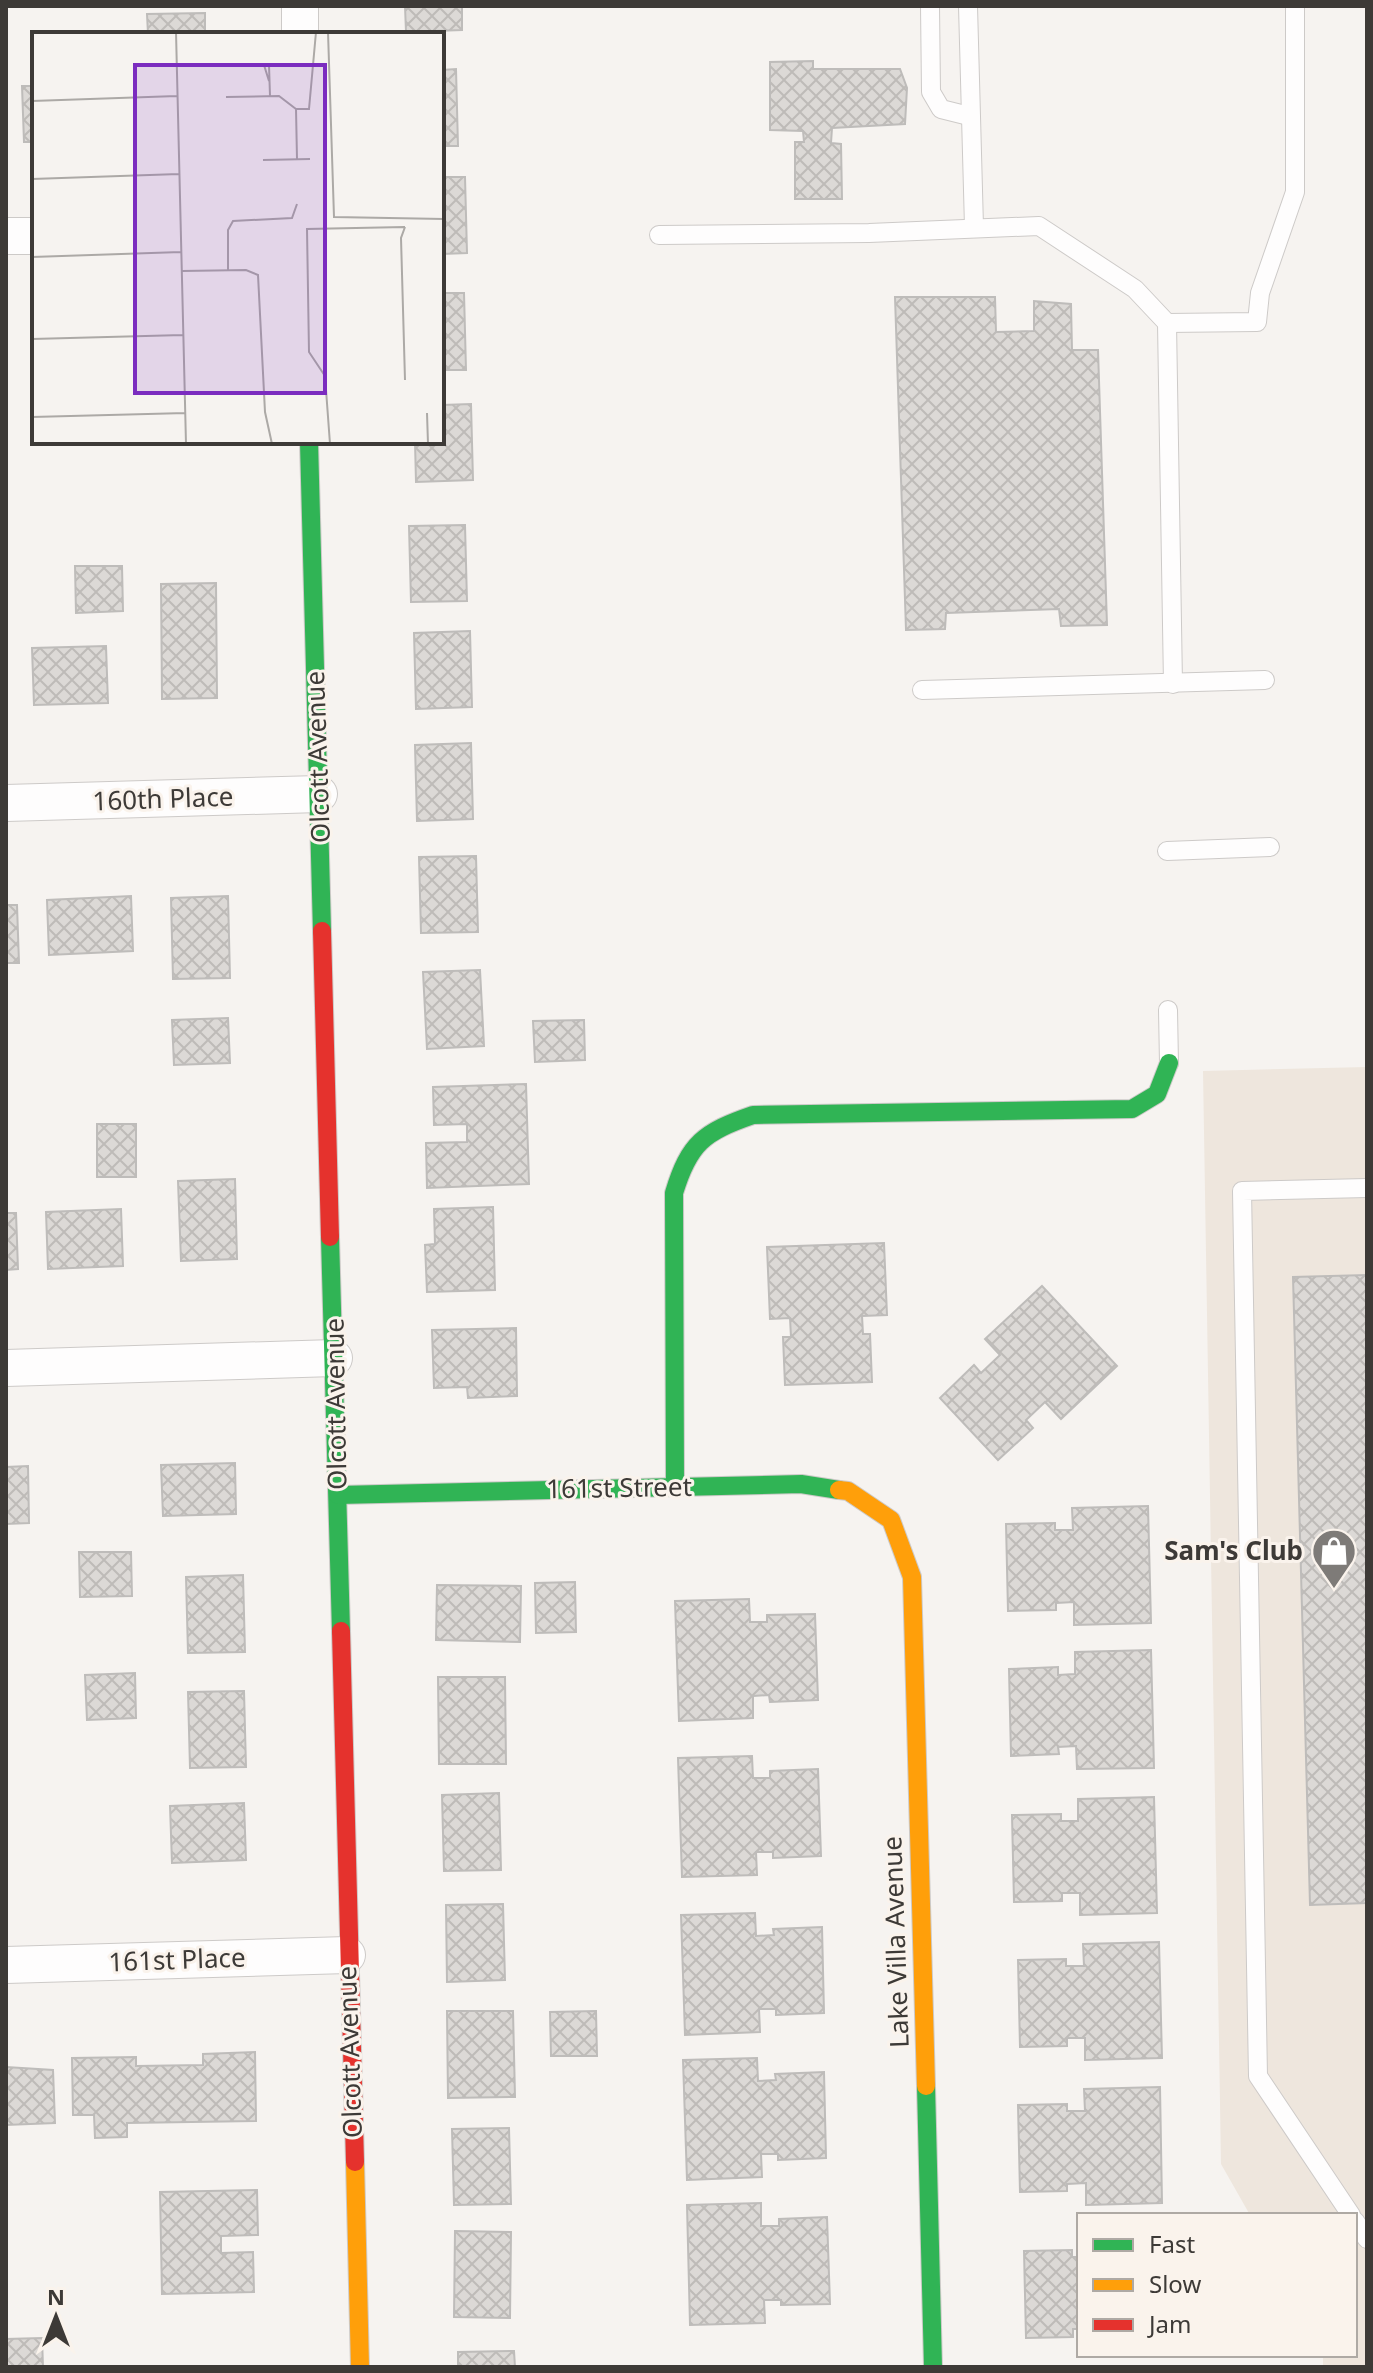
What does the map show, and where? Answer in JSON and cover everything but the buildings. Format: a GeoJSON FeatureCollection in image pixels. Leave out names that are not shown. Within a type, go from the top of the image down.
{"type":"FeatureCollection","features":[{"type":"Feature","properties":{"kind":"street"},"geometry":{"type":"LineString","coordinates":[[300,6],[300,32]]}},
{"type":"Feature","properties":{"kind":"street"},"geometry":{"type":"LineString","coordinates":[[6,236],[32,236]]}},
{"type":"Feature","properties":{"kind":"street","name":"Olcott Avenue"},"geometry":{"type":"LineString","coordinates":[[309,444],[360,2367]]}},
{"type":"Feature","properties":{"kind":"street","name":"160th Place"},"geometry":{"type":"LineString","coordinates":[[6,803],[319,794]]}},
{"type":"Feature","properties":{"kind":"street"},"geometry":{"type":"LineString","coordinates":[[675,1487],[674,1193],[684,1157],[711,1129],[753,1115],[1132,1109],[1157,1094],[1169,1063]]}},
{"type":"Feature","properties":{"kind":"street"},"geometry":{"type":"LineString","coordinates":[[6,1368],[334,1358]]}},
{"type":"Feature","properties":{"kind":"street","name":"161st Street"},"geometry":{"type":"LineString","coordinates":[[338,1495],[801,1484],[848,1491],[891,1520]]}},
{"type":"Feature","properties":{"kind":"street","name":"Lake Villa Avenue"},"geometry":{"type":"LineString","coordinates":[[891,1520],[912,1577],[933,2367]]}},
{"type":"Feature","properties":{"kind":"street","name":"161st Place"},"geometry":{"type":"LineString","coordinates":[[6,1965],[347,1955]]}},
{"type":"Feature","properties":{"kind":"lane"},"geometry":{"type":"LineString","coordinates":[[930,6],[931,92],[941,109],[969,116]]}},
{"type":"Feature","properties":{"kind":"lane"},"geometry":{"type":"LineString","coordinates":[[968,6],[974,227]]}},
{"type":"Feature","properties":{"kind":"lane"},"geometry":{"type":"LineString","coordinates":[[1167,323],[1257,322],[1260,293],[1295,192],[1295,6]]}},
{"type":"Feature","properties":{"kind":"lane"},"geometry":{"type":"LineString","coordinates":[[659,235],[869,233],[1039,226],[1135,289],[1167,323],[1173,684]]}},
{"type":"Feature","properties":{"kind":"lane"},"geometry":{"type":"LineString","coordinates":[[922,690],[1265,680]]}},
{"type":"Feature","properties":{"kind":"lane"},"geometry":{"type":"LineString","coordinates":[[1167,851],[1270,847]]}},
{"type":"Feature","properties":{"kind":"lane"},"geometry":{"type":"LineString","coordinates":[[1168,1010],[1169,1063]]}},
{"type":"Feature","properties":{"kind":"lane"},"geometry":{"type":"LineString","coordinates":[[1350,2213],[1258,2076],[1242,1191],[1367,1188]]}},
{"type":"Feature","properties":{"kind":"shaded area"},"geometry":{"type":"Polygon","coordinates":[[[1367,1067],[1367,2367],[1323,2367],[1323,2357],[1357,2357],[1357,2213],[1249,2213],[1221,2164],[1203,1071],[1367,1067]]]}},
{"type":"Feature","properties":{"kind":"traffic: fast"},"geometry":{"type":"LineString","coordinates":[[309,444],[322,931]]}},
{"type":"Feature","properties":{"kind":"traffic: fast"},"geometry":{"type":"LineString","coordinates":[[675,1487],[674,1193],[686,1162],[710,1134],[753,1115],[1132,1109],[1157,1094],[1169,1063]]}},
{"type":"Feature","properties":{"kind":"traffic: fast"},"geometry":{"type":"LineString","coordinates":[[330,1237],[341,1631]]}},
{"type":"Feature","properties":{"kind":"traffic: fast"},"geometry":{"type":"LineString","coordinates":[[338,1495],[801,1484],[839,1490]]}},
{"type":"Feature","properties":{"kind":"traffic: fast"},"geometry":{"type":"LineString","coordinates":[[926,2086],[933,2367]]}},
{"type":"Feature","properties":{"kind":"traffic: slow"},"geometry":{"type":"LineString","coordinates":[[839,1490],[848,1491],[891,1520],[912,1577],[926,2086]]}},
{"type":"Feature","properties":{"kind":"traffic: slow"},"geometry":{"type":"LineString","coordinates":[[355,2162],[360,2367]]}},
{"type":"Feature","properties":{"kind":"traffic: jam"},"geometry":{"type":"LineString","coordinates":[[322,931],[330,1237]]}},
{"type":"Feature","properties":{"kind":"traffic: jam"},"geometry":{"type":"LineString","coordinates":[[341,1631],[355,2162]]}},
{"type":"Feature","properties":{"kind":"place","name":"Sam's Club"},"geometry":{"type":"Point","coordinates":[1334,1590]}}]}
